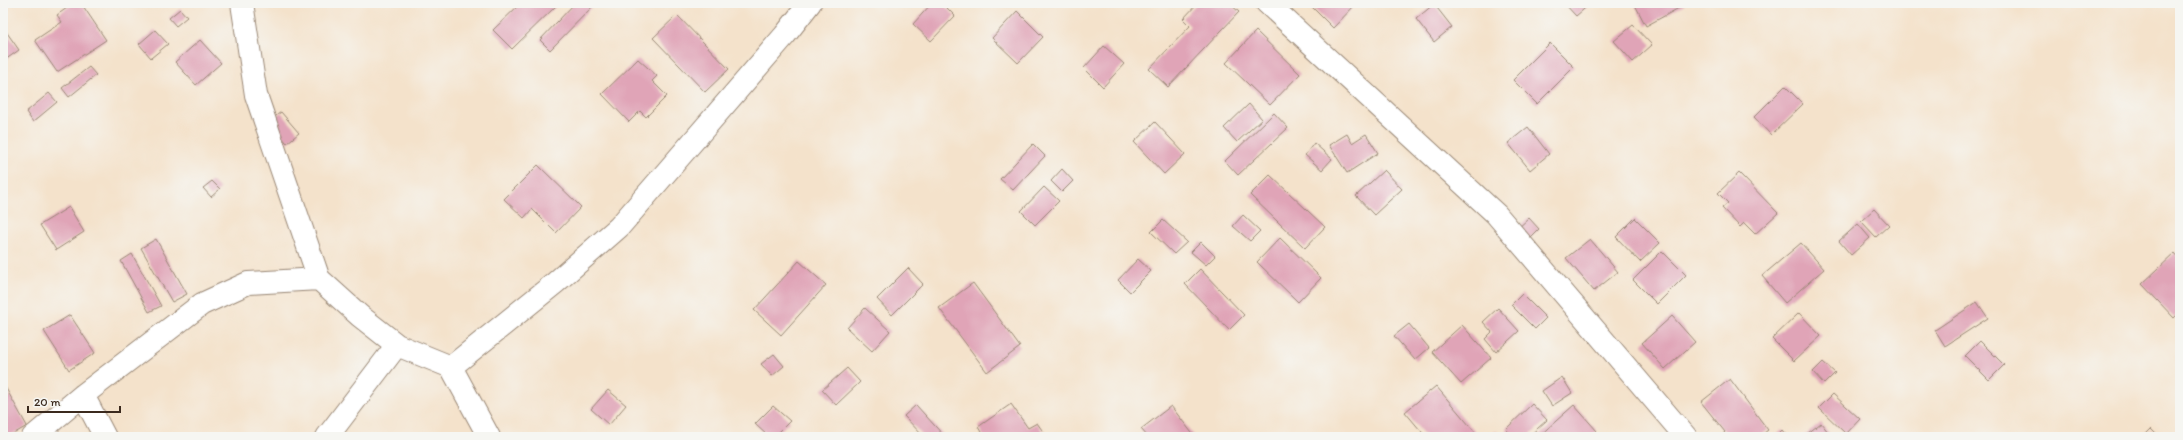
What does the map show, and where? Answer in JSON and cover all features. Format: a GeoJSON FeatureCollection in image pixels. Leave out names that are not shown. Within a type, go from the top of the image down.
{"type":"FeatureCollection","features":[{"type":"Feature","properties":{"kind":"street"},"geometry":{"type":"LineString","coordinates":[[242,3],[256,95],[319,279],[360,316],[397,345],[451,367],[489,437]]}},
{"type":"Feature","properties":{"kind":"street"},"geometry":{"type":"LineString","coordinates":[[451,367],[555,283],[619,227],[785,35],[810,3]]}},
{"type":"Feature","properties":{"kind":"street"},"geometry":{"type":"LineString","coordinates":[[1267,3],[1496,214],[1686,437]]}},
{"type":"Feature","properties":{"kind":"street"},"geometry":{"type":"LineString","coordinates":[[33,437],[84,395],[202,304],[248,283],[319,279]]}},
{"type":"Feature","properties":{"kind":"street"},"geometry":{"type":"LineString","coordinates":[[327,437],[397,345]]}},
{"type":"Feature","properties":{"kind":"street"},"geometry":{"type":"LineString","coordinates":[[84,395],[105,437]]}},
{"type":"Feature","properties":{"kind":"building"},"geometry":{"type":"Polygon","coordinates":[[[74,3],[81,3],[106,40],[57,72],[35,40],[62,22],[57,15],[74,3]]]}},
{"type":"Feature","properties":{"kind":"building"},"geometry":{"type":"Polygon","coordinates":[[[521,3],[559,3],[512,49],[493,30],[521,3]]]}},
{"type":"Feature","properties":{"kind":"building"},"geometry":{"type":"Polygon","coordinates":[[[575,3],[596,3],[550,50],[540,40],[575,3]]]}},
{"type":"Feature","properties":{"kind":"building"},"geometry":{"type":"Polygon","coordinates":[[[932,3],[942,3],[955,16],[931,41],[913,24],[932,3]]]}},
{"type":"Feature","properties":{"kind":"building"},"geometry":{"type":"Polygon","coordinates":[[[1198,3],[1229,3],[1239,12],[1168,87],[1149,69],[1190,26],[1183,19],[1198,3]]]}},
{"type":"Feature","properties":{"kind":"building"},"geometry":{"type":"Polygon","coordinates":[[[1308,3],[1357,3],[1333,28],[1308,3]]]}},
{"type":"Feature","properties":{"kind":"building"},"geometry":{"type":"Polygon","coordinates":[[[1564,3],[1591,3],[1576,16],[1564,3]]]}},
{"type":"Feature","properties":{"kind":"building"},"geometry":{"type":"Polygon","coordinates":[[[1634,3],[1688,3],[1646,26],[1634,3]]]}},
{"type":"Feature","properties":{"kind":"building"},"geometry":{"type":"Polygon","coordinates":[[[1434,4],[1452,27],[1434,42],[1416,19],[1434,4]]]}},
{"type":"Feature","properties":{"kind":"building"},"geometry":{"type":"Polygon","coordinates":[[[180,9],[187,17],[176,26],[169,18],[180,9]]]}},
{"type":"Feature","properties":{"kind":"building"},"geometry":{"type":"Polygon","coordinates":[[[1017,11],[1043,37],[1018,63],[992,38],[1017,11]]]}},
{"type":"Feature","properties":{"kind":"building"},"geometry":{"type":"Polygon","coordinates":[[[677,15],[729,69],[705,92],[653,38],[677,15]]]}},
{"type":"Feature","properties":{"kind":"building"},"geometry":{"type":"Polygon","coordinates":[[[1633,25],[1652,45],[1633,62],[1614,41],[1633,25]]]}},
{"type":"Feature","properties":{"kind":"building"},"geometry":{"type":"Polygon","coordinates":[[[3,27],[19,50],[5,60],[3,57],[3,27]]]}},
{"type":"Feature","properties":{"kind":"building"},"geometry":{"type":"Polygon","coordinates":[[[155,30],[168,44],[151,58],[139,44],[155,30]]]}},
{"type":"Feature","properties":{"kind":"building"},"geometry":{"type":"Polygon","coordinates":[[[1256,31],[1300,74],[1270,105],[1226,63],[1256,31]]]}},
{"type":"Feature","properties":{"kind":"building"},"geometry":{"type":"Polygon","coordinates":[[[200,40],[221,63],[196,85],[175,62],[200,40]]]}},
{"type":"Feature","properties":{"kind":"building"},"geometry":{"type":"Polygon","coordinates":[[[1550,43],[1574,67],[1537,104],[1513,80],[1550,43]]]}},
{"type":"Feature","properties":{"kind":"building"},"geometry":{"type":"Polygon","coordinates":[[[1104,46],[1124,64],[1103,87],[1084,68],[1104,46]]]}},
{"type":"Feature","properties":{"kind":"building"},"geometry":{"type":"Polygon","coordinates":[[[638,59],[657,76],[652,81],[667,96],[646,117],[640,111],[629,122],[602,94],[638,59]]]}},
{"type":"Feature","properties":{"kind":"building"},"geometry":{"type":"Polygon","coordinates":[[[89,67],[96,75],[69,97],[62,88],[89,67]]]}},
{"type":"Feature","properties":{"kind":"building"},"geometry":{"type":"Polygon","coordinates":[[[1785,86],[1803,104],[1771,135],[1754,117],[1785,86]]]}},
{"type":"Feature","properties":{"kind":"building"},"geometry":{"type":"Polygon","coordinates":[[[49,93],[57,102],[33,122],[26,112],[49,93]]]}},
{"type":"Feature","properties":{"kind":"building"},"geometry":{"type":"Polygon","coordinates":[[[1249,104],[1262,119],[1237,142],[1224,128],[1249,104]]]}},
{"type":"Feature","properties":{"kind":"building"},"geometry":{"type":"Polygon","coordinates":[[[281,112],[299,133],[287,143],[268,122],[281,112]]]}},
{"type":"Feature","properties":{"kind":"building"},"geometry":{"type":"Polygon","coordinates":[[[1274,113],[1288,128],[1238,175],[1225,161],[1274,113]]]}},
{"type":"Feature","properties":{"kind":"building"},"geometry":{"type":"Polygon","coordinates":[[[1155,122],[1185,154],[1164,174],[1134,142],[1155,122]]]}},
{"type":"Feature","properties":{"kind":"building"},"geometry":{"type":"Polygon","coordinates":[[[1528,127],[1549,154],[1530,170],[1508,143],[1528,127]]]}},
{"type":"Feature","properties":{"kind":"building"},"geometry":{"type":"Polygon","coordinates":[[[1347,134],[1352,143],[1366,134],[1378,153],[1347,173],[1329,145],[1347,134]]]}},
{"type":"Feature","properties":{"kind":"building"},"geometry":{"type":"Polygon","coordinates":[[[1314,143],[1332,159],[1322,170],[1305,155],[1314,143]]]}},
{"type":"Feature","properties":{"kind":"building"},"geometry":{"type":"Polygon","coordinates":[[[1033,144],[1045,156],[1013,190],[1000,179],[1033,144]]]}},
{"type":"Feature","properties":{"kind":"building"},"geometry":{"type":"Polygon","coordinates":[[[538,165],[581,207],[556,233],[532,209],[524,218],[504,199],[538,165]]]}},
{"type":"Feature","properties":{"kind":"building"},"geometry":{"type":"Polygon","coordinates":[[[1062,169],[1073,181],[1062,192],[1051,181],[1062,169]]]}},
{"type":"Feature","properties":{"kind":"building"},"geometry":{"type":"Polygon","coordinates":[[[1384,170],[1402,189],[1374,215],[1356,196],[1384,170]]]}},
{"type":"Feature","properties":{"kind":"building"},"geometry":{"type":"Polygon","coordinates":[[[1739,173],[1778,213],[1755,234],[1744,223],[1740,227],[1722,208],[1728,203],[1718,193],[1739,173]]]}},
{"type":"Feature","properties":{"kind":"building"},"geometry":{"type":"Polygon","coordinates":[[[1270,175],[1325,227],[1305,248],[1250,195],[1270,175]]]}},
{"type":"Feature","properties":{"kind":"building"},"geometry":{"type":"Polygon","coordinates":[[[212,181],[220,189],[211,197],[203,188],[212,181]]]}},
{"type":"Feature","properties":{"kind":"building"},"geometry":{"type":"Polygon","coordinates":[[[1044,187],[1059,201],[1035,225],[1021,211],[1044,187]]]}},
{"type":"Feature","properties":{"kind":"building"},"geometry":{"type":"Polygon","coordinates":[[[69,207],[84,232],[56,250],[40,225],[69,207]]]}},
{"type":"Feature","properties":{"kind":"building"},"geometry":{"type":"Polygon","coordinates":[[[1874,209],[1889,225],[1876,237],[1861,221],[1874,209]]]}},
{"type":"Feature","properties":{"kind":"building"},"geometry":{"type":"Polygon","coordinates":[[[1243,215],[1260,231],[1250,241],[1233,226],[1243,215]]]}},
{"type":"Feature","properties":{"kind":"building"},"geometry":{"type":"Polygon","coordinates":[[[1529,218],[1539,229],[1527,241],[1516,230],[1529,218]]]}},
{"type":"Feature","properties":{"kind":"building"},"geometry":{"type":"Polygon","coordinates":[[[1635,218],[1660,243],[1640,262],[1616,237],[1635,218]]]}},
{"type":"Feature","properties":{"kind":"building"},"geometry":{"type":"Polygon","coordinates":[[[1163,220],[1187,242],[1174,254],[1151,232],[1163,220]]]}},
{"type":"Feature","properties":{"kind":"building"},"geometry":{"type":"Polygon","coordinates":[[[1858,224],[1870,238],[1851,255],[1839,241],[1858,224]]]}},
{"type":"Feature","properties":{"kind":"building"},"geometry":{"type":"Polygon","coordinates":[[[1280,238],[1321,278],[1298,302],[1257,262],[1280,238]]]}},
{"type":"Feature","properties":{"kind":"building"},"geometry":{"type":"Polygon","coordinates":[[[156,239],[187,294],[172,302],[141,248],[156,239]]]}},
{"type":"Feature","properties":{"kind":"building"},"geometry":{"type":"Polygon","coordinates":[[[1590,239],[1618,272],[1594,291],[1566,258],[1590,239]]]}},
{"type":"Feature","properties":{"kind":"building"},"geometry":{"type":"Polygon","coordinates":[[[1201,242],[1215,256],[1206,265],[1191,252],[1201,242]]]}},
{"type":"Feature","properties":{"kind":"building"},"geometry":{"type":"Polygon","coordinates":[[[1801,243],[1824,269],[1785,303],[1762,276],[1801,243]]]}},
{"type":"Feature","properties":{"kind":"building"},"geometry":{"type":"Polygon","coordinates":[[[1662,251],[1686,275],[1657,304],[1633,280],[1662,251]]]}},
{"type":"Feature","properties":{"kind":"building"},"geometry":{"type":"Polygon","coordinates":[[[2175,253],[2180,259],[2180,312],[2174,318],[2142,284],[2175,253]]]}},
{"type":"Feature","properties":{"kind":"building"},"geometry":{"type":"Polygon","coordinates":[[[132,254],[161,306],[149,312],[121,261],[132,254]]]}},
{"type":"Feature","properties":{"kind":"building"},"geometry":{"type":"Polygon","coordinates":[[[1138,259],[1151,271],[1130,292],[1118,280],[1138,259]]]}},
{"type":"Feature","properties":{"kind":"building"},"geometry":{"type":"Polygon","coordinates":[[[799,261],[826,285],[781,335],[754,310],[799,261]]]}},
{"type":"Feature","properties":{"kind":"building"},"geometry":{"type":"Polygon","coordinates":[[[908,268],[923,284],[892,315],[877,299],[908,268]]]}},
{"type":"Feature","properties":{"kind":"building"},"geometry":{"type":"Polygon","coordinates":[[[1200,269],[1244,315],[1229,330],[1185,284],[1200,269]]]}},
{"type":"Feature","properties":{"kind":"building"},"geometry":{"type":"Polygon","coordinates":[[[973,283],[1020,347],[987,372],[939,308],[973,283]]]}},
{"type":"Feature","properties":{"kind":"building"},"geometry":{"type":"Polygon","coordinates":[[[1522,294],[1546,318],[1535,329],[1511,305],[1522,294]]]}},
{"type":"Feature","properties":{"kind":"building"},"geometry":{"type":"Polygon","coordinates":[[[1977,302],[1988,318],[1945,346],[1935,330],[1977,302]]]}},
{"type":"Feature","properties":{"kind":"building"},"geometry":{"type":"Polygon","coordinates":[[[865,308],[890,331],[872,351],[847,328],[865,308]]]}},
{"type":"Feature","properties":{"kind":"building"},"geometry":{"type":"Polygon","coordinates":[[[1498,308],[1519,331],[1496,352],[1485,339],[1492,332],[1483,322],[1498,308]]]}},
{"type":"Feature","properties":{"kind":"building"},"geometry":{"type":"Polygon","coordinates":[[[1799,313],[1821,336],[1794,361],[1772,339],[1799,313]]]}},
{"type":"Feature","properties":{"kind":"building"},"geometry":{"type":"Polygon","coordinates":[[[70,315],[95,353],[69,370],[44,331],[70,315]]]}},
{"type":"Feature","properties":{"kind":"building"},"geometry":{"type":"Polygon","coordinates":[[[1672,316],[1695,342],[1665,369],[1642,343],[1672,316]]]}},
{"type":"Feature","properties":{"kind":"building"},"geometry":{"type":"Polygon","coordinates":[[[1409,324],[1429,348],[1415,360],[1394,336],[1409,324]]]}},
{"type":"Feature","properties":{"kind":"building"},"geometry":{"type":"Polygon","coordinates":[[[1462,325],[1491,358],[1461,384],[1432,352],[1462,325]]]}},
{"type":"Feature","properties":{"kind":"building"},"geometry":{"type":"Polygon","coordinates":[[[1980,341],[2004,365],[1989,380],[1965,356],[1980,341]]]}},
{"type":"Feature","properties":{"kind":"building"},"geometry":{"type":"Polygon","coordinates":[[[774,354],[784,366],[772,376],[761,364],[774,354]]]}},
{"type":"Feature","properties":{"kind":"building"},"geometry":{"type":"Polygon","coordinates":[[[1823,362],[1835,373],[1824,384],[1813,372],[1823,362]]]}},
{"type":"Feature","properties":{"kind":"building"},"geometry":{"type":"Polygon","coordinates":[[[847,368],[860,382],[836,405],[822,390],[847,368]]]}},
{"type":"Feature","properties":{"kind":"building"},"geometry":{"type":"Polygon","coordinates":[[[1562,377],[1572,393],[1552,406],[1542,391],[1562,377]]]}},
{"type":"Feature","properties":{"kind":"building"},"geometry":{"type":"Polygon","coordinates":[[[1730,379],[1768,430],[1759,437],[1720,437],[1725,432],[1701,402],[1730,379]]]}},
{"type":"Feature","properties":{"kind":"building"},"geometry":{"type":"Polygon","coordinates":[[[3,383],[27,426],[8,437],[3,437],[3,383]]]}},
{"type":"Feature","properties":{"kind":"building"},"geometry":{"type":"Polygon","coordinates":[[[1436,386],[1475,432],[1469,437],[1426,437],[1405,412],[1436,386]]]}},
{"type":"Feature","properties":{"kind":"building"},"geometry":{"type":"Polygon","coordinates":[[[608,390],[626,405],[609,425],[591,409],[608,390]]]}},
{"type":"Feature","properties":{"kind":"building"},"geometry":{"type":"Polygon","coordinates":[[[1833,394],[1860,419],[1846,434],[1819,408],[1833,394]]]}},
{"type":"Feature","properties":{"kind":"building"},"geometry":{"type":"Polygon","coordinates":[[[1011,404],[1028,428],[1037,423],[1047,437],[984,437],[978,427],[1011,404]]]}},
{"type":"Feature","properties":{"kind":"building"},"geometry":{"type":"Polygon","coordinates":[[[1532,404],[1547,420],[1528,437],[1513,437],[1506,429],[1532,404]]]}},
{"type":"Feature","properties":{"kind":"building"},"geometry":{"type":"Polygon","coordinates":[[[916,405],[945,437],[924,437],[904,416],[916,405]]]}},
{"type":"Feature","properties":{"kind":"building"},"geometry":{"type":"Polygon","coordinates":[[[1574,405],[1597,431],[1590,437],[1538,437],[1574,405]]]}},
{"type":"Feature","properties":{"kind":"building"},"geometry":{"type":"Polygon","coordinates":[[[773,406],[790,421],[774,437],[769,437],[755,424],[773,406]]]}},
{"type":"Feature","properties":{"kind":"building"},"geometry":{"type":"Polygon","coordinates":[[[1171,406],[1195,437],[1148,437],[1141,429],[1171,406]]]}},
{"type":"Feature","properties":{"kind":"building"},"geometry":{"type":"Polygon","coordinates":[[[1821,423],[1832,437],[1803,437],[1821,423]]]}},
{"type":"Feature","properties":{"kind":"building"},"geometry":{"type":"Polygon","coordinates":[[[2151,429],[2159,437],[2143,437],[2151,429]]]}},
{"type":"Feature","properties":{"kind":"building"},"geometry":{"type":"Polygon","coordinates":[[[1782,430],[1788,437],[1775,437],[1782,430]]]}},
{"type":"Feature","properties":{"kind":"building"},"geometry":{"type":"Polygon","coordinates":[[[1496,431],[1502,437],[1490,437],[1496,431]]]}}]}
